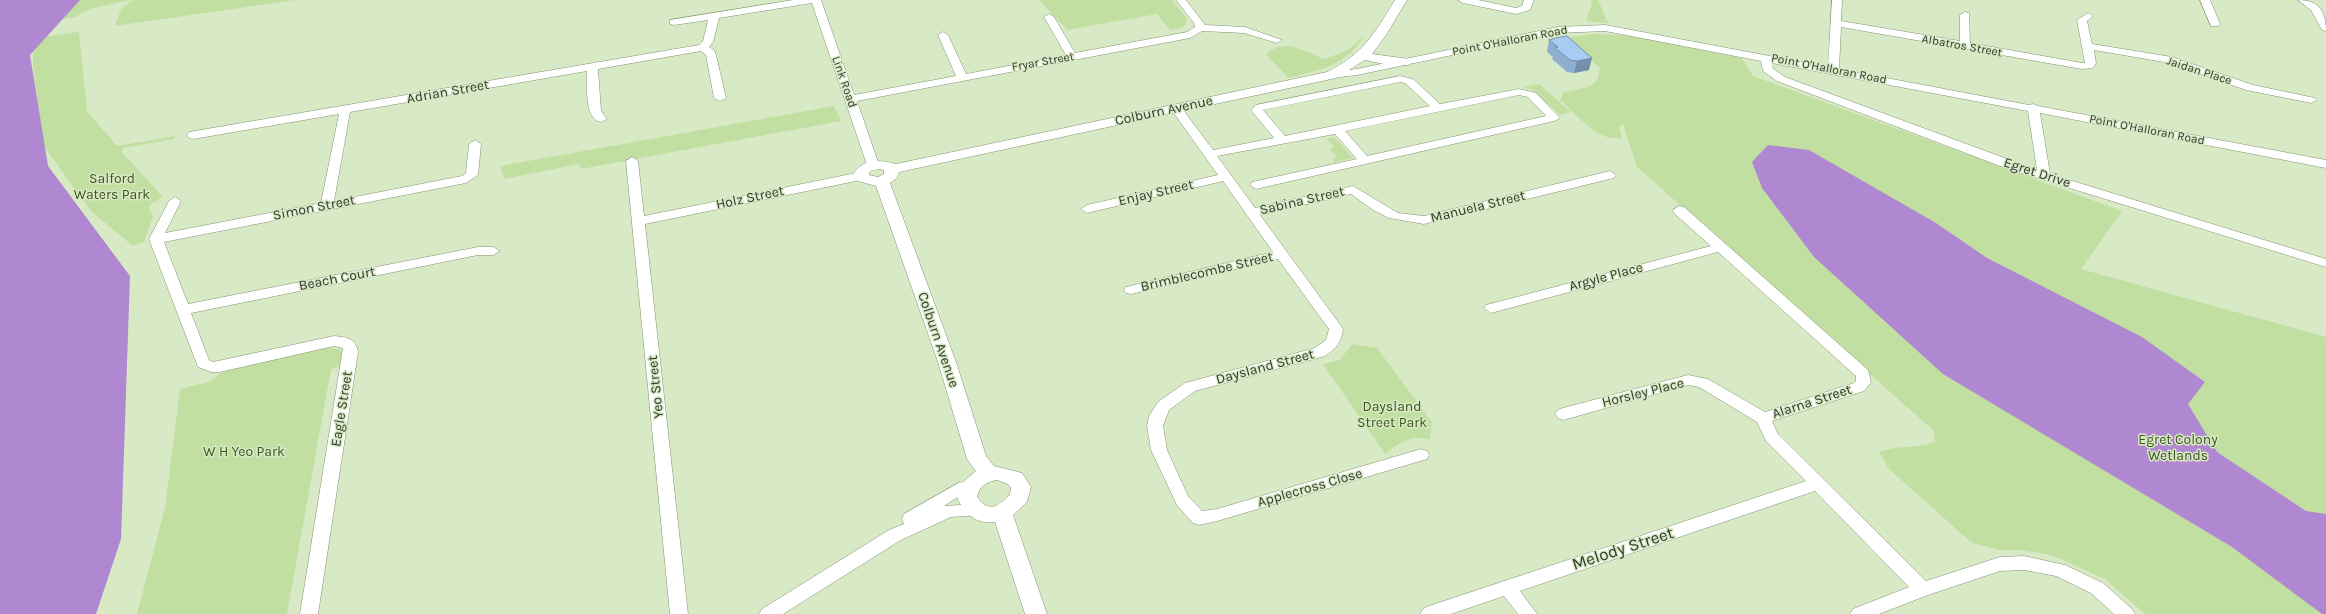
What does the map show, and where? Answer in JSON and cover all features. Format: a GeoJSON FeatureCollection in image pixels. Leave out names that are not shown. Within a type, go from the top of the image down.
{"type":"FeatureCollection","features":[{"type":"Feature","properties":{"kind":"main road","name":"Colburn Avenue"},"geometry":{"type":"LineString","coordinates":[[989,474],[976,459],[888,175],[1177,108],[1331,75],[1353,65],[1364,56],[1401,0]]}},
{"type":"Feature","properties":{"kind":"main road"},"geometry":{"type":"LineString","coordinates":[[1364,56],[1386,61],[1404,62]]}},
{"type":"Feature","properties":{"kind":"main road"},"geometry":{"type":"LineString","coordinates":[[873,164],[888,165],[888,175],[869,181],[861,176],[865,168],[873,164]]}},
{"type":"Feature","properties":{"kind":"main road"},"geometry":{"type":"LineString","coordinates":[[989,474],[1005,474],[1017,481],[1021,486],[1020,499],[1016,505],[1002,513],[988,515],[975,510],[967,498],[969,489],[975,480],[989,474]]}},
{"type":"Feature","properties":{"kind":"main road"},"geometry":{"type":"LineString","coordinates":[[1002,513],[1036,614]]}},
{"type":"Feature","properties":{"kind":"street"},"geometry":{"type":"LineString","coordinates":[[674,22],[812,0]]}},
{"type":"Feature","properties":{"kind":"street","name":"Link Road"},"geometry":{"type":"LineString","coordinates":[[816,0],[873,164]]}},
{"type":"Feature","properties":{"kind":"street"},"geometry":{"type":"LineString","coordinates":[[1181,0],[1199,23],[1200,28],[1245,30],[1277,40]]}},
{"type":"Feature","properties":{"kind":"street"},"geometry":{"type":"LineString","coordinates":[[1463,0],[1516,11],[1526,8],[1529,0]]}},
{"type":"Feature","properties":{"kind":"street"},"geometry":{"type":"LineString","coordinates":[[2205,0],[2215,24]]}},
{"type":"Feature","properties":{"kind":"street"},"geometry":{"type":"LineString","coordinates":[[2303,0],[2315,8],[2326,28]]}},
{"type":"Feature","properties":{"kind":"street"},"geometry":{"type":"LineString","coordinates":[[1833,69],[1836,23],[1834,1]]}},
{"type":"Feature","properties":{"kind":"street"},"geometry":{"type":"LineString","coordinates":[[1965,14],[1965,47]]}},
{"type":"Feature","properties":{"kind":"street"},"geometry":{"type":"LineString","coordinates":[[714,16],[708,42],[702,48],[710,52],[720,98]]}},
{"type":"Feature","properties":{"kind":"street"},"geometry":{"type":"LineString","coordinates":[[2087,46],[2082,20],[2088,16]]}},
{"type":"Feature","properties":{"kind":"street"},"geometry":{"type":"LineString","coordinates":[[1049,17],[1072,57]]}},
{"type":"Feature","properties":{"kind":"street","name":"Albatros Street"},"geometry":{"type":"LineString","coordinates":[[1836,23],[1965,47],[2089,66],[2091,63],[2087,46]]}},
{"type":"Feature","properties":{"kind":"street","name":"Point O'Halloran Road"},"geometry":{"type":"LineString","coordinates":[[1331,75],[1357,72],[1558,30],[1591,27],[1622,30],[1833,69],[2326,164]]}},
{"type":"Feature","properties":{"kind":"street","name":"Fryar Street"},"geometry":{"type":"LineString","coordinates":[[850,99],[1190,35],[1200,28]]}},
{"type":"Feature","properties":{"kind":"street"},"geometry":{"type":"LineString","coordinates":[[943,35],[962,77]]}},
{"type":"Feature","properties":{"kind":"street","name":"Jaidan Place"},"geometry":{"type":"LineString","coordinates":[[2087,46],[2172,60],[2250,88],[2311,100]]}},
{"type":"Feature","properties":{"kind":"street","name":"Adrian Street"},"geometry":{"type":"LineString","coordinates":[[193,134],[344,110],[702,48]]}},
{"type":"Feature","properties":{"kind":"street","name":"Egret Drive"},"geometry":{"type":"LineString","coordinates":[[1766,57],[1767,69],[1781,79],[2012,166],[2326,263]]}},
{"type":"Feature","properties":{"kind":"street"},"geometry":{"type":"LineString","coordinates":[[592,68],[595,112],[601,119]]}},
{"type":"Feature","properties":{"kind":"street"},"geometry":{"type":"LineString","coordinates":[[1282,140],[1258,110],[1260,107],[1400,79],[1410,81],[1439,109]]}},
{"type":"Feature","properties":{"kind":"street"},"geometry":{"type":"LineString","coordinates":[[1210,154],[1338,130],[1348,126],[1519,92],[1532,95],[1554,118],[1256,185]]}},
{"type":"Feature","properties":{"kind":"street"},"geometry":{"type":"LineString","coordinates":[[2033,107],[2044,176]]}},
{"type":"Feature","properties":{"kind":"street","name":"Daysland Street"},"geometry":{"type":"LineString","coordinates":[[1177,108],[1336,329],[1336,339],[1329,347],[1320,352],[1190,387],[1175,394],[1164,404],[1156,418],[1154,430],[1156,444],[1189,511],[1199,518]]}},
{"type":"Feature","properties":{"kind":"street"},"geometry":{"type":"LineString","coordinates":[[327,206],[344,110]]}},
{"type":"Feature","properties":{"kind":"street"},"geometry":{"type":"LineString","coordinates":[[1338,130],[1365,161]]}},
{"type":"Feature","properties":{"kind":"street","name":"Simon Street"},"geometry":{"type":"LineString","coordinates":[[156,239],[466,179],[472,176],[476,144]]}},
{"type":"Feature","properties":{"kind":"street","name":"Yeo Street"},"geometry":{"type":"LineString","coordinates":[[632,161],[640,221],[679,614]]}},
{"type":"Feature","properties":{"kind":"street","name":"Manuela Street"},"geometry":{"type":"LineString","coordinates":[[1353,190],[1387,215],[1399,219],[1424,220],[1610,175]]}},
{"type":"Feature","properties":{"kind":"street","name":"Holz Street"},"geometry":{"type":"LineString","coordinates":[[640,221],[861,176]]}},
{"type":"Feature","properties":{"kind":"street","name":"Enjay Street"},"geometry":{"type":"LineString","coordinates":[[1086,209],[1226,177]]}},
{"type":"Feature","properties":{"kind":"street","name":"Sabina Street"},"geometry":{"type":"LineString","coordinates":[[1252,212],[1353,190]]}},
{"type":"Feature","properties":{"kind":"street"},"geometry":{"type":"LineString","coordinates":[[175,201],[156,239],[182,310]]}},
{"type":"Feature","properties":{"kind":"street","name":"Alarna Street"},"geometry":{"type":"LineString","coordinates":[[1679,210],[1863,374],[1864,382],[1859,387],[1763,418],[1772,437],[1923,589]]}},
{"type":"Feature","properties":{"kind":"street","name":"Argyle Place"},"geometry":{"type":"LineString","coordinates":[[1491,308],[1721,247]]}},
{"type":"Feature","properties":{"kind":"street","name":"Beach Court"},"geometry":{"type":"LineString","coordinates":[[182,310],[478,251],[493,251]]}},
{"type":"Feature","properties":{"kind":"street","name":"Brimblecombe Street"},"geometry":{"type":"LineString","coordinates":[[1131,290],[1282,254]]}},
{"type":"Feature","properties":{"kind":"street","name":"Eagle Street"},"geometry":{"type":"LineString","coordinates":[[182,310],[203,363],[211,367],[220,367],[334,341],[345,342],[350,346],[351,352],[309,614]]}},
{"type":"Feature","properties":{"kind":"street","name":"Horsley Place"},"geometry":{"type":"LineString","coordinates":[[1564,414],[1688,380],[1703,382],[1763,418]]}},
{"type":"Feature","properties":{"kind":"street","name":"Applecross Close"},"geometry":{"type":"LineString","coordinates":[[1199,518],[1217,515],[1421,455]]}},
{"type":"Feature","properties":{"kind":"street","name":"Melody Street"},"geometry":{"type":"LineString","coordinates":[[1429,614],[1817,484]]}},
{"type":"Feature","properties":{"kind":"street"},"geometry":{"type":"LineString","coordinates":[[895,535],[910,519],[955,491],[960,488],[969,489]]}},
{"type":"Feature","properties":{"kind":"street"},"geometry":{"type":"LineString","coordinates":[[768,614],[895,535],[949,511],[975,510]]}},
{"type":"Feature","properties":{"kind":"street"},"geometry":{"type":"LineString","coordinates":[[1859,614],[1923,589],[2000,564],[2024,563],[2059,570],[2097,588],[2126,614]]}},
{"type":"Feature","properties":{"kind":"street"},"geometry":{"type":"LineString","coordinates":[[1508,588],[1528,614]]}},
{"type":"Feature","properties":{"kind":"green space"},"geometry":{"type":"Polygon","coordinates":[[[79,0],[131,0],[93,8],[75,17],[62,19],[79,0]]]}},
{"type":"Feature","properties":{"kind":"green space"},"geometry":{"type":"Polygon","coordinates":[[[133,0],[295,0],[115,26],[121,9],[133,0]]]}},
{"type":"Feature","properties":{"kind":"green space"},"geometry":{"type":"Polygon","coordinates":[[[1039,0],[1172,0],[1187,19],[1183,27],[1170,30],[1157,14],[1067,30],[1039,0]]]}},
{"type":"Feature","properties":{"kind":"green space"},"geometry":{"type":"Polygon","coordinates":[[[1591,0],[1598,0],[1608,23],[1586,21],[1592,3],[1591,0]]]}},
{"type":"Feature","properties":{"kind":"green space","name":"Salford Waters Park"},"geometry":{"type":"Polygon","coordinates":[[[79,32],[87,111],[117,146],[175,136],[174,139],[123,148],[122,152],[163,197],[151,204],[149,208],[153,217],[144,242],[133,246],[91,211],[43,145],[33,65],[33,48],[41,37],[79,32]]]}},
{"type":"Feature","properties":{"kind":"green space","name":"Egret Colony Wetlands"},"geometry":{"type":"Polygon","coordinates":[[[1593,34],[1625,35],[1742,58],[1753,76],[2122,211],[2081,269],[2326,337],[2326,614],[2145,614],[2105,579],[2051,555],[2020,550],[2000,550],[1972,543],[1889,469],[1879,452],[1893,448],[1921,446],[1935,442],[1933,430],[1637,167],[1623,124],[1619,127],[1622,138],[1605,136],[1588,126],[1560,100],[1564,92],[1589,87],[1597,80],[1600,68],[1564,38],[1593,34]]]}},
{"type":"Feature","properties":{"kind":"green space"},"geometry":{"type":"Polygon","coordinates":[[[1365,35],[1357,46],[1341,60],[1322,69],[1288,78],[1266,54],[1273,49],[1288,46],[1325,59],[1348,50],[1365,35]]]}},
{"type":"Feature","properties":{"kind":"green space"},"geometry":{"type":"Polygon","coordinates":[[[1539,84],[1571,112],[1560,115],[1533,90],[1523,87],[1539,84]]]}},
{"type":"Feature","properties":{"kind":"green space"},"geometry":{"type":"Polygon","coordinates":[[[834,106],[841,121],[581,169],[579,164],[504,179],[500,166],[834,106]]]}},
{"type":"Feature","properties":{"kind":"green space"},"geometry":{"type":"Polygon","coordinates":[[[1334,137],[1353,158],[1335,162],[1332,159],[1337,157],[1329,148],[1334,147],[1327,139],[1334,137]]]}},
{"type":"Feature","properties":{"kind":"green space","name":"Daysland Street Park"},"geometry":{"type":"Polygon","coordinates":[[[1352,344],[1377,348],[1432,422],[1430,440],[1423,438],[1412,439],[1395,446],[1385,454],[1323,364],[1340,360],[1352,344]]]}},
{"type":"Feature","properties":{"kind":"green space","name":"W H Yeo Park"},"geometry":{"type":"Polygon","coordinates":[[[326,348],[339,349],[342,352],[341,366],[331,369],[287,614],[137,614],[165,508],[180,389],[212,381],[221,373],[229,370],[326,348]]]}},
{"type":"Feature","properties":{"kind":"shaded area"},"geometry":{"type":"Polygon","coordinates":[[[0,0],[80,0],[30,55],[48,166],[130,276],[121,539],[96,614],[0,614],[0,0]]]}},
{"type":"Feature","properties":{"kind":"shaded area"},"geometry":{"type":"Polygon","coordinates":[[[1768,145],[1809,150],[1936,223],[1987,258],[2142,337],[2205,382],[2188,404],[2217,452],[2306,511],[2326,514],[2326,614],[2322,614],[2232,547],[1943,374],[1814,257],[1762,188],[1752,162],[1768,145]]]}},
{"type":"Feature","properties":{"kind":"building"},"geometry":{"type":"Polygon","coordinates":[[[1567,36],[1592,58],[1577,61],[1570,60],[1555,48],[1558,47],[1549,40],[1567,36]]]}}]}
